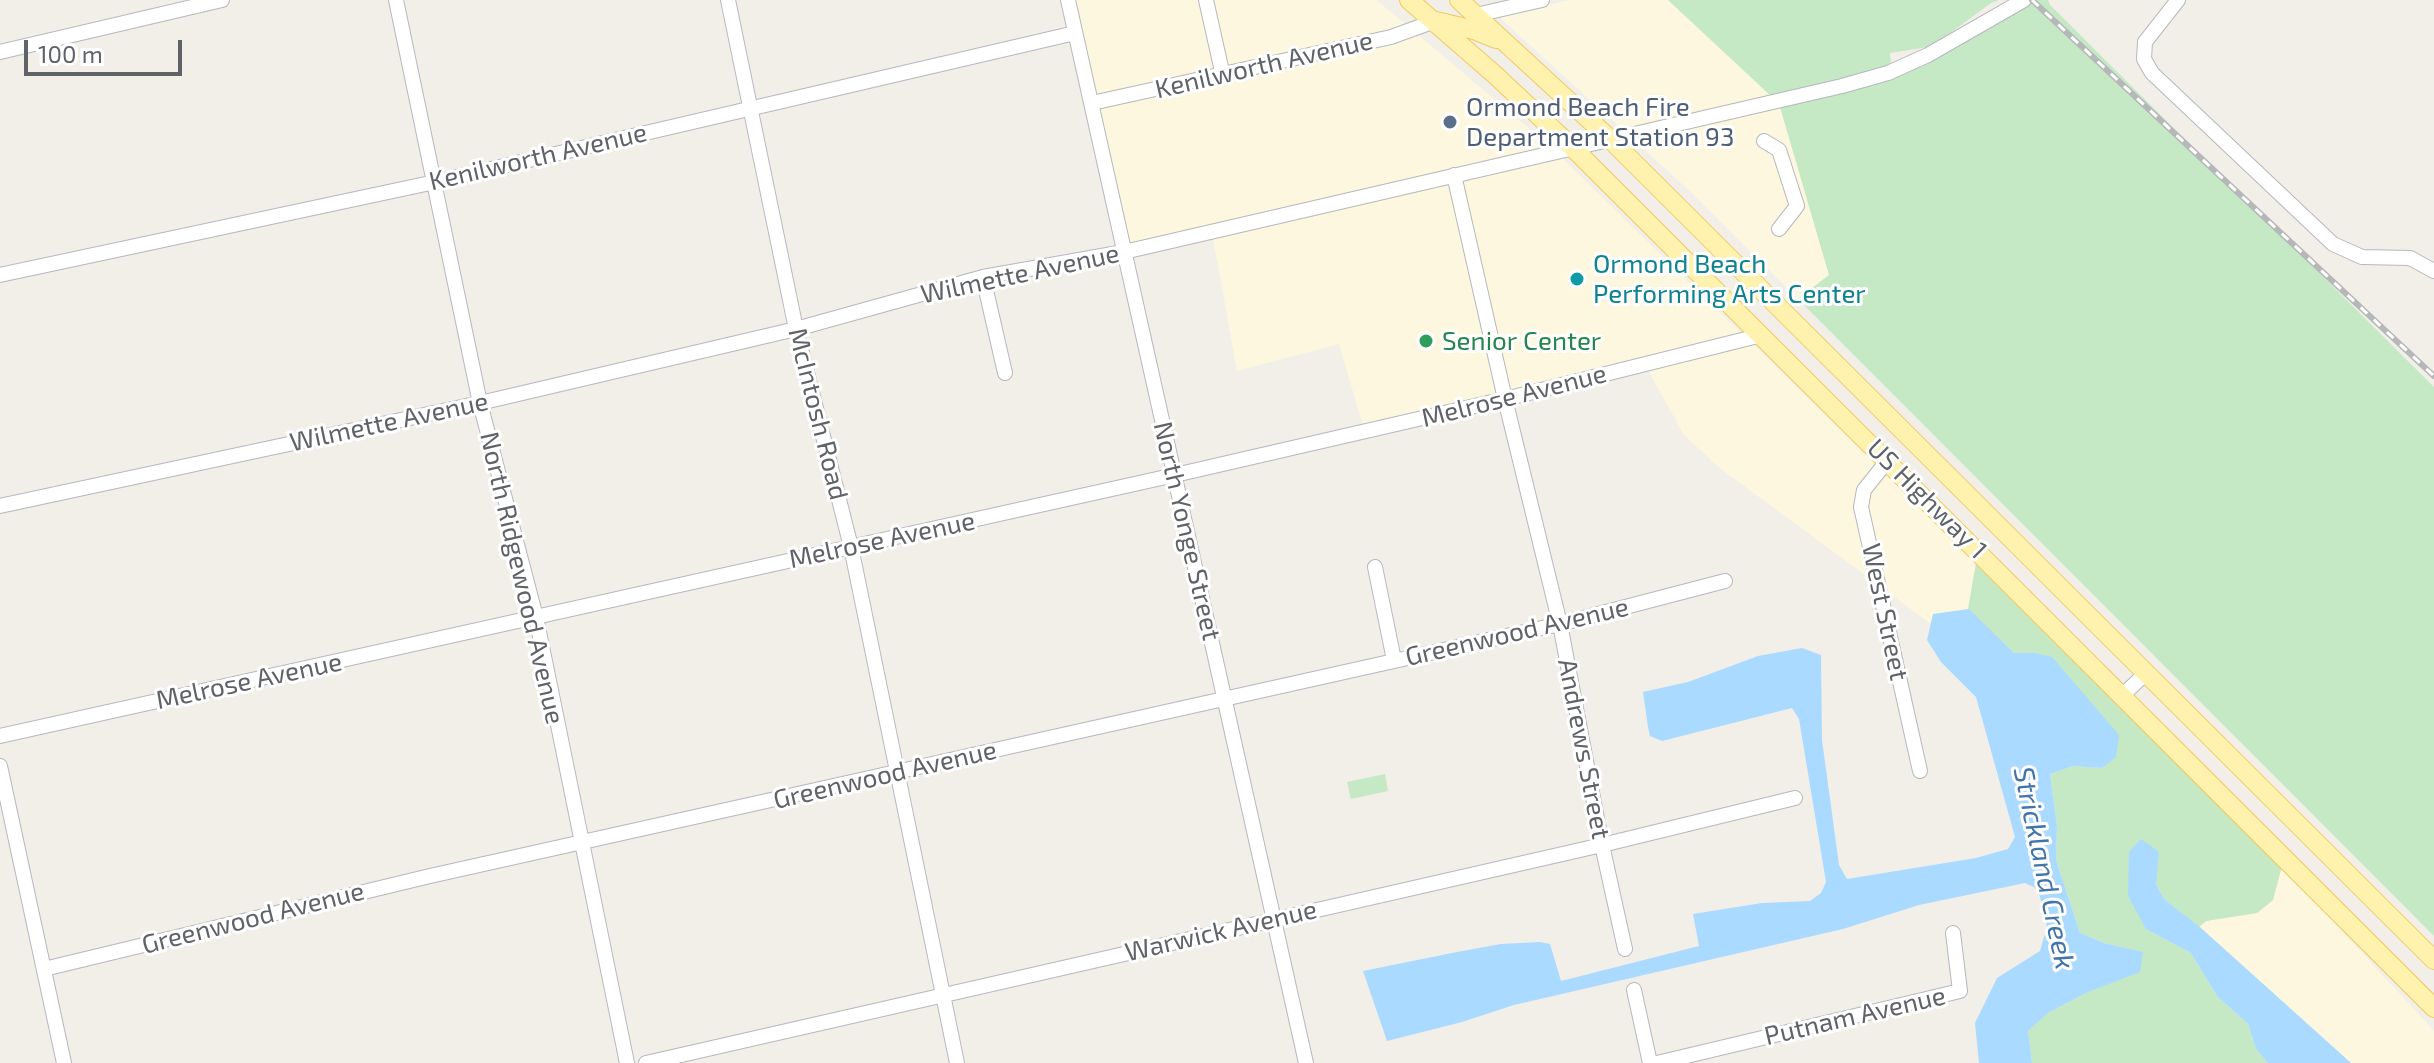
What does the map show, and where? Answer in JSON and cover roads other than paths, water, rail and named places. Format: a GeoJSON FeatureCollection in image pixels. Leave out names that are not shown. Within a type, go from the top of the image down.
{"type":"FeatureCollection","features":[{"type":"Feature","properties":{"kind":"main road"},"geometry":{"type":"LineString","coordinates":[[1412,0],[1441,11],[1476,15]]}},
{"type":"Feature","properties":{"kind":"main road","name":"US Highway 1"},"geometry":{"type":"LineString","coordinates":[[1412,0],[1573,148],[2434,1008]]}},
{"type":"Feature","properties":{"kind":"main road","name":"US Highway 1"},"geometry":{"type":"LineString","coordinates":[[1459,0],[1610,139],[2434,960]]}},
{"type":"Feature","properties":{"kind":"main road"},"geometry":{"type":"LineString","coordinates":[[1435,21],[1474,30],[1509,45]]}},
{"type":"Feature","properties":{"kind":"main road"},"geometry":{"type":"LineString","coordinates":[[1762,335],[1776,329],[1787,330],[1816,344]]}},
{"type":"Feature","properties":{"kind":"street"},"geometry":{"type":"LineString","coordinates":[[0,52],[222,0]]}},
{"type":"Feature","properties":{"kind":"street","name":"North Ridgewood Avenue"},"geometry":{"type":"LineString","coordinates":[[396,0],[480,403],[536,617],[627,1063]]}},
{"type":"Feature","properties":{"kind":"street","name":"McIntosh Road"},"geometry":{"type":"LineString","coordinates":[[728,0],[796,329],[851,547],[957,1063]]}},
{"type":"Feature","properties":{"kind":"street","name":"North Yonge Street"},"geometry":{"type":"LineString","coordinates":[[1068,0],[1306,1063]]}},
{"type":"Feature","properties":{"kind":"street"},"geometry":{"type":"LineString","coordinates":[[1206,0],[1223,76]]}},
{"type":"Feature","properties":{"kind":"street"},"geometry":{"type":"LineString","coordinates":[[1476,15],[1542,0]]}},
{"type":"Feature","properties":{"kind":"street","name":"Wilmette Avenue"},"geometry":{"type":"LineString","coordinates":[[0,506],[480,403],[796,329],[983,277],[1124,252],[1842,86],[1888,73],[1928,55],[2024,0]]}},
{"type":"Feature","properties":{"kind":"street"},"geometry":{"type":"LineString","coordinates":[[2178,0],[2145,42],[2144,59],[2152,73],[2333,244],[2362,257],[2410,258],[2434,271]]}},
{"type":"Feature","properties":{"kind":"street","name":"Kenilworth Avenue"},"geometry":{"type":"LineString","coordinates":[[1092,103],[1391,37],[1435,21]]}},
{"type":"Feature","properties":{"kind":"street","name":"Kenilworth Avenue"},"geometry":{"type":"LineString","coordinates":[[0,275],[435,182],[1075,33]]}},
{"type":"Feature","properties":{"kind":"street"},"geometry":{"type":"LineString","coordinates":[[1764,141],[1779,150],[1797,206],[1779,229]]}},
{"type":"Feature","properties":{"kind":"street","name":"Andrews Street"},"geometry":{"type":"LineString","coordinates":[[1454,175],[1560,624],[1625,949]]}},
{"type":"Feature","properties":{"kind":"street"},"geometry":{"type":"LineString","coordinates":[[983,277],[1005,373]]}},
{"type":"Feature","properties":{"kind":"street","name":"Melrose Avenue"},"geometry":{"type":"LineString","coordinates":[[0,736],[1175,475],[1505,399],[1762,335]]}},
{"type":"Feature","properties":{"kind":"street","name":"West Street"},"geometry":{"type":"LineString","coordinates":[[1888,460],[1864,490],[1861,507],[1920,771]]}},
{"type":"Feature","properties":{"kind":"street"},"geometry":{"type":"LineString","coordinates":[[1375,567],[1394,660]]}},
{"type":"Feature","properties":{"kind":"street","name":"Greenwood Avenue"},"geometry":{"type":"LineString","coordinates":[[44,969],[580,843],[1560,624],[1725,581]]}},
{"type":"Feature","properties":{"kind":"street"},"geometry":{"type":"LineString","coordinates":[[2123,695],[2146,673]]}},
{"type":"Feature","properties":{"kind":"street"},"geometry":{"type":"LineString","coordinates":[[0,766],[64,1063]]}},
{"type":"Feature","properties":{"kind":"street","name":"Warwick Avenue"},"geometry":{"type":"LineString","coordinates":[[646,1063],[1602,845],[1795,798]]}},
{"type":"Feature","properties":{"kind":"street","name":"Putnam Avenue"},"geometry":{"type":"LineString","coordinates":[[1657,1063],[1960,991],[1953,933]]}},
{"type":"Feature","properties":{"kind":"street"},"geometry":{"type":"LineString","coordinates":[[1634,990],[1650,1063]]}},
{"type":"Feature","properties":{"kind":"water","name":"Strickland Creek"},"geometry":{"type":"Polygon","coordinates":[[[1969,609],[2014,653],[2052,657],[2119,735],[2116,757],[2102,768],[2073,766],[2050,774],[2057,826],[2056,860],[2080,933],[2104,943],[2143,952],[2140,972],[2088,992],[2048,1013],[2028,1031],[2032,1063],[1979,1063],[1975,1023],[1997,978],[2040,951],[2047,927],[2038,889],[2025,883],[1919,905],[1843,929],[1514,1005],[1387,1041],[1363,971],[1501,944],[1540,942],[1550,944],[1561,981],[1699,946],[1693,914],[1762,903],[1810,901],[1821,893],[1826,882],[1799,719],[1792,708],[1662,741],[1650,736],[1643,692],[1688,682],[1758,656],[1802,648],[1821,655],[1822,740],[1839,865],[1847,879],[1976,858],[2008,849],[2015,837],[1976,697],[1941,662],[1927,640],[1933,614],[1969,609]]]}},
{"type":"Feature","properties":{"kind":"water"},"geometry":{"type":"Polygon","coordinates":[[[2141,839],[2159,852],[2156,884],[2164,899],[2201,928],[2351,1063],[2268,1063],[2256,1049],[2248,1024],[2217,996],[2191,953],[2146,929],[2128,896],[2129,852],[2141,839]]]}},
{"type":"Feature","properties":{"kind":"railway"},"geometry":{"type":"LineString","coordinates":[[2032,0],[2434,376]]}},
{"type":"Feature","properties":{"kind":"place","name":"Ormond Beach Fire Department Station 93"},"geometry":{"type":"Point","coordinates":[1450,122]}},
{"type":"Feature","properties":{"kind":"place","name":"Ormond Beach Performing Arts Center"},"geometry":{"type":"Point","coordinates":[1577,279]}},
{"type":"Feature","properties":{"kind":"place","name":"Senior Center"},"geometry":{"type":"Point","coordinates":[1426,341]}}]}
